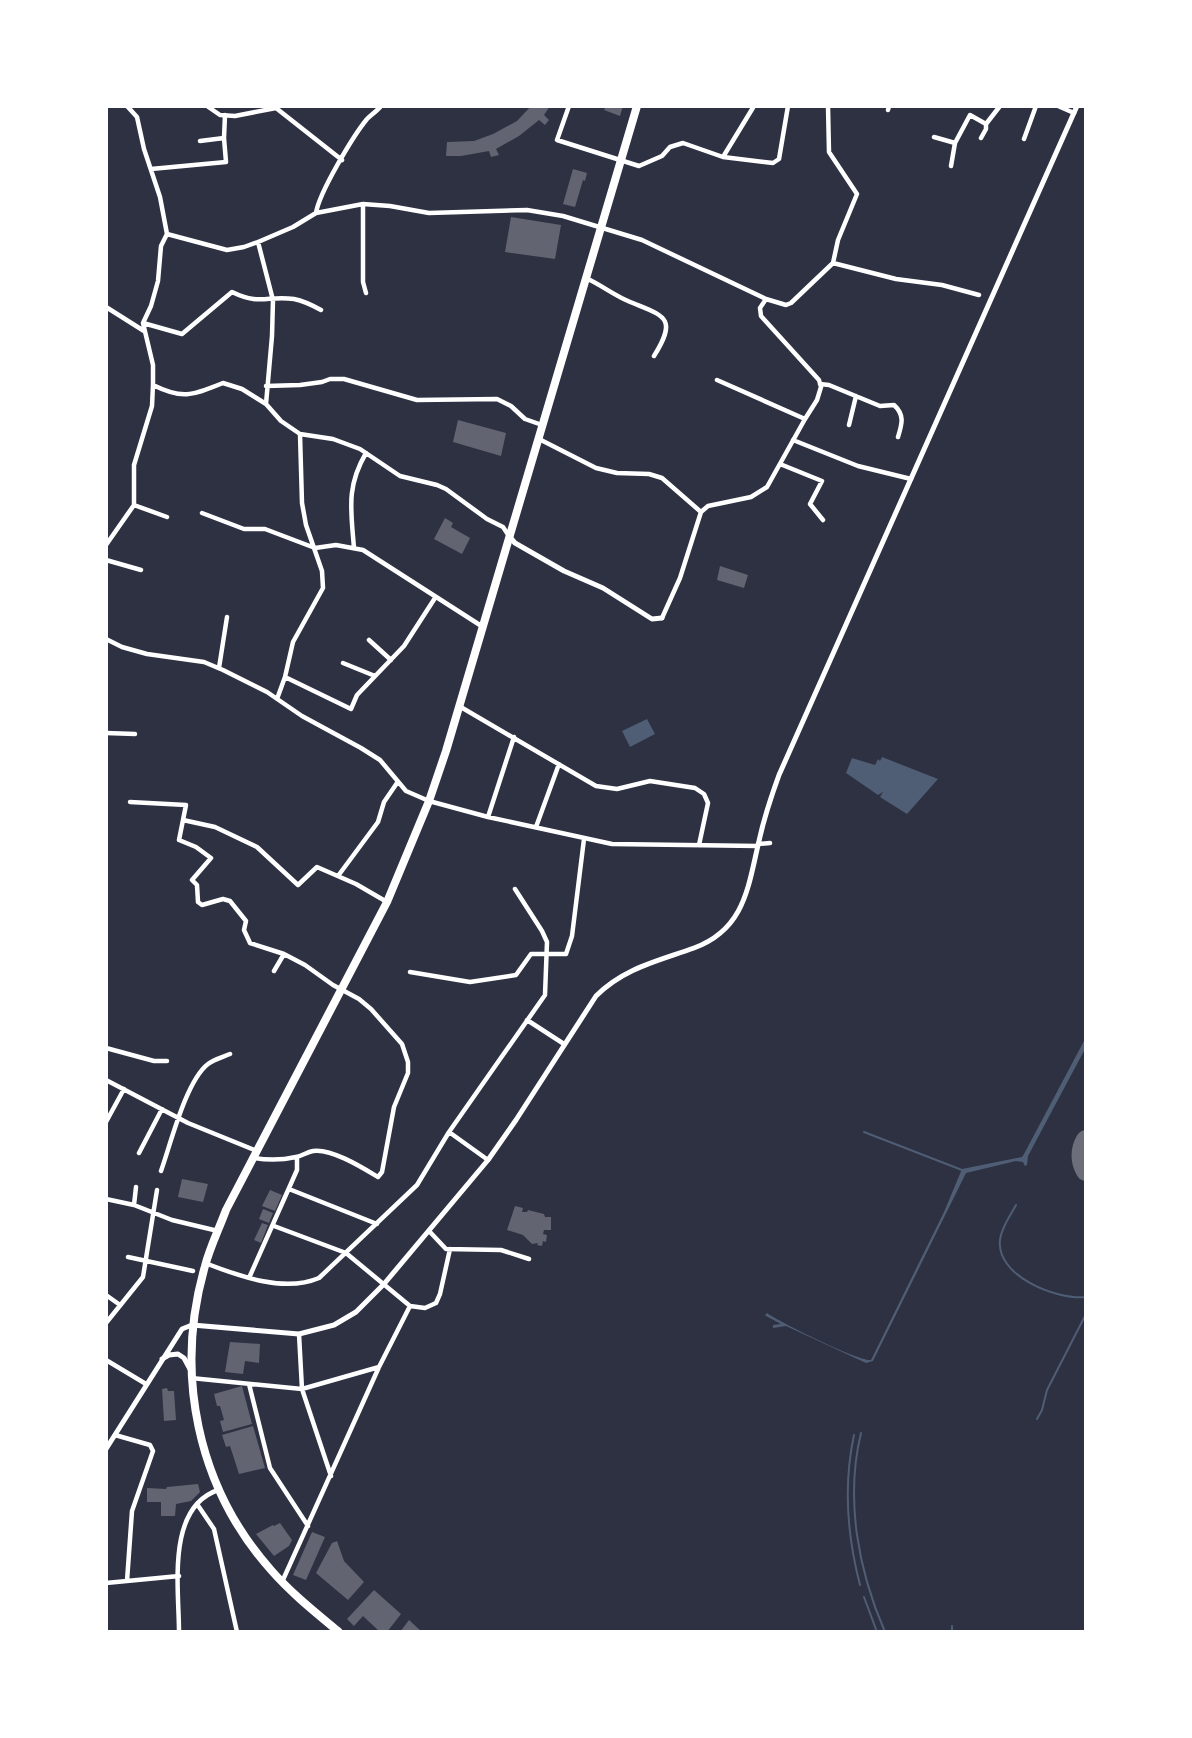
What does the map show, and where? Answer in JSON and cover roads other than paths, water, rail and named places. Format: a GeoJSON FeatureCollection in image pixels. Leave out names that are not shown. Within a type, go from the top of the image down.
{"type":"FeatureCollection","features":[{"type":"Feature","properties":{"kind":"highway"},"geometry":{"type":"LineString","coordinates":[[339,1632],[282,1582],[243,1536],[218,1490],[199,1436],[191,1375],[192,1325],[205,1263],[218,1231],[255,1154],[387,902],[429,801],[483,627],[637,106]]}},
{"type":"Feature","properties":{"kind":"street"},"geometry":{"type":"LineString","coordinates":[[106,545],[134,505],[134,465],[152,406],[153,365],[143,323],[156,289],[162,246],[167,234],[160,197],[137,117],[127,106]]}},
{"type":"Feature","properties":{"kind":"street"},"geometry":{"type":"LineString","coordinates":[[207,106],[220,115],[236,116],[276,108],[342,160]]}},
{"type":"Feature","properties":{"kind":"street"},"geometry":{"type":"LineString","coordinates":[[315,213],[317,202],[367,119],[381,106]]}},
{"type":"Feature","properties":{"kind":"street"},"geometry":{"type":"LineString","coordinates":[[569,106],[557,140],[639,166],[662,156],[670,147],[682,143],[723,157],[773,163],[779,159],[788,106]]}},
{"type":"Feature","properties":{"kind":"street"},"geometry":{"type":"LineString","coordinates":[[723,157],[754,106]]}},
{"type":"Feature","properties":{"kind":"street"},"geometry":{"type":"LineString","coordinates":[[167,234],[227,250],[258,243],[293,227],[315,213],[363,204],[429,213],[527,210],[563,216],[642,240],[766,299],[786,305],[791,303],[833,263],[838,240],[857,194],[829,152],[828,106]]}},
{"type":"Feature","properties":{"kind":"street"},"geometry":{"type":"LineString","coordinates":[[981,138],[986,124],[1000,106]]}},
{"type":"Feature","properties":{"kind":"street"},"geometry":{"type":"LineString","coordinates":[[1024,139],[1036,106]]}},
{"type":"Feature","properties":{"kind":"street"},"geometry":{"type":"LineString","coordinates":[[106,1449],[182,1329],[192,1325],[299,1334],[328,1328],[363,1306],[429,1232],[488,1160],[589,1005],[605,987],[654,960],[702,944],[722,932],[738,912],[747,895],[769,801],[779,775],[1075,110],[1058,106]]}},
{"type":"Feature","properties":{"kind":"street"},"geometry":{"type":"LineString","coordinates":[[151,169],[226,162],[225,115]]}},
{"type":"Feature","properties":{"kind":"street"},"geometry":{"type":"LineString","coordinates":[[951,166],[955,142],[970,115],[986,124]]}},
{"type":"Feature","properties":{"kind":"street"},"geometry":{"type":"LineString","coordinates":[[934,137],[955,142]]}},
{"type":"Feature","properties":{"kind":"street"},"geometry":{"type":"LineString","coordinates":[[200,141],[224,138]]}},
{"type":"Feature","properties":{"kind":"street"},"geometry":{"type":"LineString","coordinates":[[363,204],[363,282],[366,293]]}},
{"type":"Feature","properties":{"kind":"street"},"geometry":{"type":"LineString","coordinates":[[258,243],[273,300],[266,404]]}},
{"type":"Feature","properties":{"kind":"street"},"geometry":{"type":"LineString","coordinates":[[833,263],[896,279],[942,285],[979,295]]}},
{"type":"Feature","properties":{"kind":"street"},"geometry":{"type":"LineString","coordinates":[[585,278],[627,300],[654,310],[662,316],[667,329],[654,356]]}},
{"type":"Feature","properties":{"kind":"street"},"geometry":{"type":"LineString","coordinates":[[143,323],[182,334],[232,292],[245,299],[258,301],[292,299],[307,302],[321,310]]}},
{"type":"Feature","properties":{"kind":"street"},"geometry":{"type":"LineString","coordinates":[[153,385],[177,395],[198,393],[223,383],[242,389],[266,404],[281,421],[300,434],[333,439],[366,453],[400,476],[436,484],[446,489],[487,519],[503,527],[515,543],[564,571],[603,588],[651,620],[662,618],[680,578],[700,512],[708,506],[751,497],[767,487],[817,400],[819,380],[761,316],[760,308],[766,299]]}},
{"type":"Feature","properties":{"kind":"street"},"geometry":{"type":"LineString","coordinates":[[106,307],[144,331]]}},
{"type":"Feature","properties":{"kind":"street"},"geometry":{"type":"LineString","coordinates":[[266,386],[300,385],[330,379],[344,379],[417,400],[497,399],[511,406],[525,418],[542,425]]}},
{"type":"Feature","properties":{"kind":"street"},"geometry":{"type":"LineString","coordinates":[[717,381],[805,419]]}},
{"type":"Feature","properties":{"kind":"street"},"geometry":{"type":"LineString","coordinates":[[820,384],[829,385],[880,406],[894,405],[901,412],[903,423],[898,437]]}},
{"type":"Feature","properties":{"kind":"street"},"geometry":{"type":"LineString","coordinates":[[849,425],[856,396]]}},
{"type":"Feature","properties":{"kind":"street"},"geometry":{"type":"LineString","coordinates":[[277,699],[293,642],[323,588],[322,571],[306,525],[302,503],[300,434]]}},
{"type":"Feature","properties":{"kind":"street"},"geometry":{"type":"LineString","coordinates":[[539,439],[596,468],[617,473],[649,474],[662,478],[700,512]]}},
{"type":"Feature","properties":{"kind":"street"},"geometry":{"type":"LineString","coordinates":[[793,440],[858,466],[911,479]]}},
{"type":"Feature","properties":{"kind":"street"},"geometry":{"type":"LineString","coordinates":[[354,548],[351,488],[356,471],[366,453]]}},
{"type":"Feature","properties":{"kind":"street"},"geometry":{"type":"LineString","coordinates":[[780,464],[822,481],[810,504],[823,520]]}},
{"type":"Feature","properties":{"kind":"street"},"geometry":{"type":"LineString","coordinates":[[134,505],[167,517]]}},
{"type":"Feature","properties":{"kind":"street"},"geometry":{"type":"LineString","coordinates":[[202,513],[244,529],[265,530],[315,548],[336,545],[363,550],[483,627]]}},
{"type":"Feature","properties":{"kind":"street"},"geometry":{"type":"LineString","coordinates":[[106,560],[141,570]]}},
{"type":"Feature","properties":{"kind":"street"},"geometry":{"type":"LineString","coordinates":[[285,677],[351,709],[357,695],[404,646],[435,598]]}},
{"type":"Feature","properties":{"kind":"street"},"geometry":{"type":"LineString","coordinates":[[219,668],[227,617]]}},
{"type":"Feature","properties":{"kind":"street"},"geometry":{"type":"LineString","coordinates":[[106,639],[122,647],[147,654],[204,662],[219,668],[277,699],[380,760],[406,791],[429,801],[488,817],[612,844],[758,845],[770,843]]}},
{"type":"Feature","properties":{"kind":"street"},"geometry":{"type":"LineString","coordinates":[[369,640],[391,660]]}},
{"type":"Feature","properties":{"kind":"street"},"geometry":{"type":"LineString","coordinates":[[343,663],[375,676]]}},
{"type":"Feature","properties":{"kind":"street"},"geometry":{"type":"LineString","coordinates":[[459,706],[596,786],[617,789],[650,781],[696,788],[704,794],[708,803],[699,845]]}},
{"type":"Feature","properties":{"kind":"street"},"geometry":{"type":"LineString","coordinates":[[106,733],[135,734]]}},
{"type":"Feature","properties":{"kind":"street"},"geometry":{"type":"LineString","coordinates":[[488,817],[514,737]]}},
{"type":"Feature","properties":{"kind":"street"},"geometry":{"type":"LineString","coordinates":[[536,827],[559,764]]}},
{"type":"Feature","properties":{"kind":"street"},"geometry":{"type":"LineString","coordinates":[[338,876],[378,822],[384,802],[397,783]]}},
{"type":"Feature","properties":{"kind":"street"},"geometry":{"type":"LineString","coordinates":[[106,1080],[262,1159],[297,1157],[315,1151],[323,1152],[339,1157],[378,1177],[382,1172],[394,1107],[408,1073],[408,1062],[402,1044],[371,1009],[305,965],[284,954],[250,943],[244,930],[246,921],[230,900],[223,899],[202,905],[198,902],[197,885],[192,879],[211,858],[196,847],[179,840],[186,805],[130,802]]}},
{"type":"Feature","properties":{"kind":"street"},"geometry":{"type":"LineString","coordinates":[[183,820],[215,827],[257,848],[298,885],[317,867],[387,902]]}},
{"type":"Feature","properties":{"kind":"street"},"geometry":{"type":"LineString","coordinates":[[410,972],[470,982],[516,975],[531,954],[566,954],[572,936],[584,838]]}},
{"type":"Feature","properties":{"kind":"street"},"geometry":{"type":"LineString","coordinates":[[205,1263],[249,1278],[292,1284],[309,1283],[319,1278],[417,1185],[449,1132],[545,995],[547,942],[543,931],[515,889]]}},
{"type":"Feature","properties":{"kind":"street"},"geometry":{"type":"LineString","coordinates":[[274,971],[284,954]]}},
{"type":"Feature","properties":{"kind":"street"},"geometry":{"type":"LineString","coordinates":[[527,1020],[564,1044]]}},
{"type":"Feature","properties":{"kind":"street"},"geometry":{"type":"LineString","coordinates":[[106,1048],[154,1061],[167,1061]]}},
{"type":"Feature","properties":{"kind":"street"},"geometry":{"type":"LineString","coordinates":[[161,1171],[189,1091],[199,1073],[210,1062],[230,1054]]}},
{"type":"Feature","properties":{"kind":"street"},"geometry":{"type":"LineString","coordinates":[[106,1122],[124,1089]]}},
{"type":"Feature","properties":{"kind":"street"},"geometry":{"type":"LineString","coordinates":[[139,1153],[162,1109]]}},
{"type":"Feature","properties":{"kind":"street"},"geometry":{"type":"LineString","coordinates":[[449,1132],[488,1160]]}},
{"type":"Feature","properties":{"kind":"street"},"geometry":{"type":"LineString","coordinates":[[249,1278],[297,1170],[297,1157]]}},
{"type":"Feature","properties":{"kind":"street"},"geometry":{"type":"LineString","coordinates":[[134,1205],[136,1187]]}},
{"type":"Feature","properties":{"kind":"street"},"geometry":{"type":"LineString","coordinates":[[289,1189],[377,1224]]}},
{"type":"Feature","properties":{"kind":"street"},"geometry":{"type":"LineString","coordinates":[[106,1323],[143,1277],[157,1190]]}},
{"type":"Feature","properties":{"kind":"street"},"geometry":{"type":"LineString","coordinates":[[106,1198],[153,1211],[172,1220],[218,1231]]}},
{"type":"Feature","properties":{"kind":"street"},"geometry":{"type":"LineString","coordinates":[[274,1226],[346,1253],[410,1305],[426,1308],[436,1303],[450,1250]]}},
{"type":"Feature","properties":{"kind":"street"},"geometry":{"type":"LineString","coordinates":[[429,1232],[450,1250],[501,1250],[529,1259]]}},
{"type":"Feature","properties":{"kind":"street"},"geometry":{"type":"LineString","coordinates":[[128,1257],[193,1271]]}},
{"type":"Feature","properties":{"kind":"street"},"geometry":{"type":"LineString","coordinates":[[106,1295],[120,1305]]}},
{"type":"Feature","properties":{"kind":"street"},"geometry":{"type":"LineString","coordinates":[[282,1582],[379,1367],[410,1305]]}},
{"type":"Feature","properties":{"kind":"street"},"geometry":{"type":"LineString","coordinates":[[299,1334],[303,1389],[331,1476]]}},
{"type":"Feature","properties":{"kind":"street"},"geometry":{"type":"LineString","coordinates":[[161,1360],[168,1355],[178,1354],[184,1358],[191,1375],[303,1389],[379,1367]]}},
{"type":"Feature","properties":{"kind":"street"},"geometry":{"type":"LineString","coordinates":[[106,1360],[146,1384]]}},
{"type":"Feature","properties":{"kind":"street"},"geometry":{"type":"LineString","coordinates":[[249,1384],[270,1468],[308,1526]]}},
{"type":"Feature","properties":{"kind":"street"},"geometry":{"type":"LineString","coordinates":[[115,1435],[150,1445],[153,1451],[132,1511],[127,1581]]}},
{"type":"Feature","properties":{"kind":"street"},"geometry":{"type":"LineString","coordinates":[[179,1632],[180,1535],[187,1516],[197,1504],[210,1493],[218,1490]]}},
{"type":"Feature","properties":{"kind":"street"},"geometry":{"type":"LineString","coordinates":[[197,1504],[214,1529],[237,1632]]}},
{"type":"Feature","properties":{"kind":"street"},"geometry":{"type":"LineString","coordinates":[[106,1583],[179,1576]]}},
{"type":"Feature","properties":{"kind":"water"},"geometry":{"type":"Polygon","coordinates":[[[647,719],[655,734],[630,747],[622,731],[647,719]]]}},
{"type":"Feature","properties":{"kind":"water"},"geometry":{"type":"Polygon","coordinates":[[[882,757],[938,779],[907,814],[880,797],[883,792],[878,795],[846,773],[852,758],[875,765],[882,757]]]}},
{"type":"Feature","properties":{"kind":"water"},"geometry":{"type":"Polygon","coordinates":[[[1085,1039],[1085,1049],[1028,1156],[1027,1165],[1016,1161],[966,1173],[873,1361],[866,1363],[786,1326],[773,1328],[773,1325],[781,1324],[766,1316],[767,1313],[836,1348],[871,1360],[944,1212],[962,1169],[1022,1157],[1085,1039]]]}},
{"type":"Feature","properties":{"kind":"waterway"},"geometry":{"type":"LineString","coordinates":[[864,1132],[962,1170]]}},
{"type":"Feature","properties":{"kind":"waterway"},"geometry":{"type":"LineString","coordinates":[[1016,1205],[1000,1240],[1001,1253],[1008,1265],[1018,1275],[1045,1290],[1074,1297],[1086,1297]]}},
{"type":"Feature","properties":{"kind":"waterway"},"geometry":{"type":"LineString","coordinates":[[1037,1419],[1047,1390],[1086,1314]]}},
{"type":"Feature","properties":{"kind":"waterway"},"geometry":{"type":"LineString","coordinates":[[861,1433],[854,1483],[857,1534],[868,1584],[885,1632]]}},
{"type":"Feature","properties":{"kind":"waterway"},"geometry":{"type":"LineString","coordinates":[[854,1435],[848,1473],[848,1510],[852,1548],[860,1585]]}},
{"type":"Feature","properties":{"kind":"waterway"},"geometry":{"type":"LineString","coordinates":[[864,1597],[877,1632]]}},
{"type":"Feature","properties":{"kind":"waterway"},"geometry":{"type":"LineString","coordinates":[[952,1626],[952,1632]]}}]}
